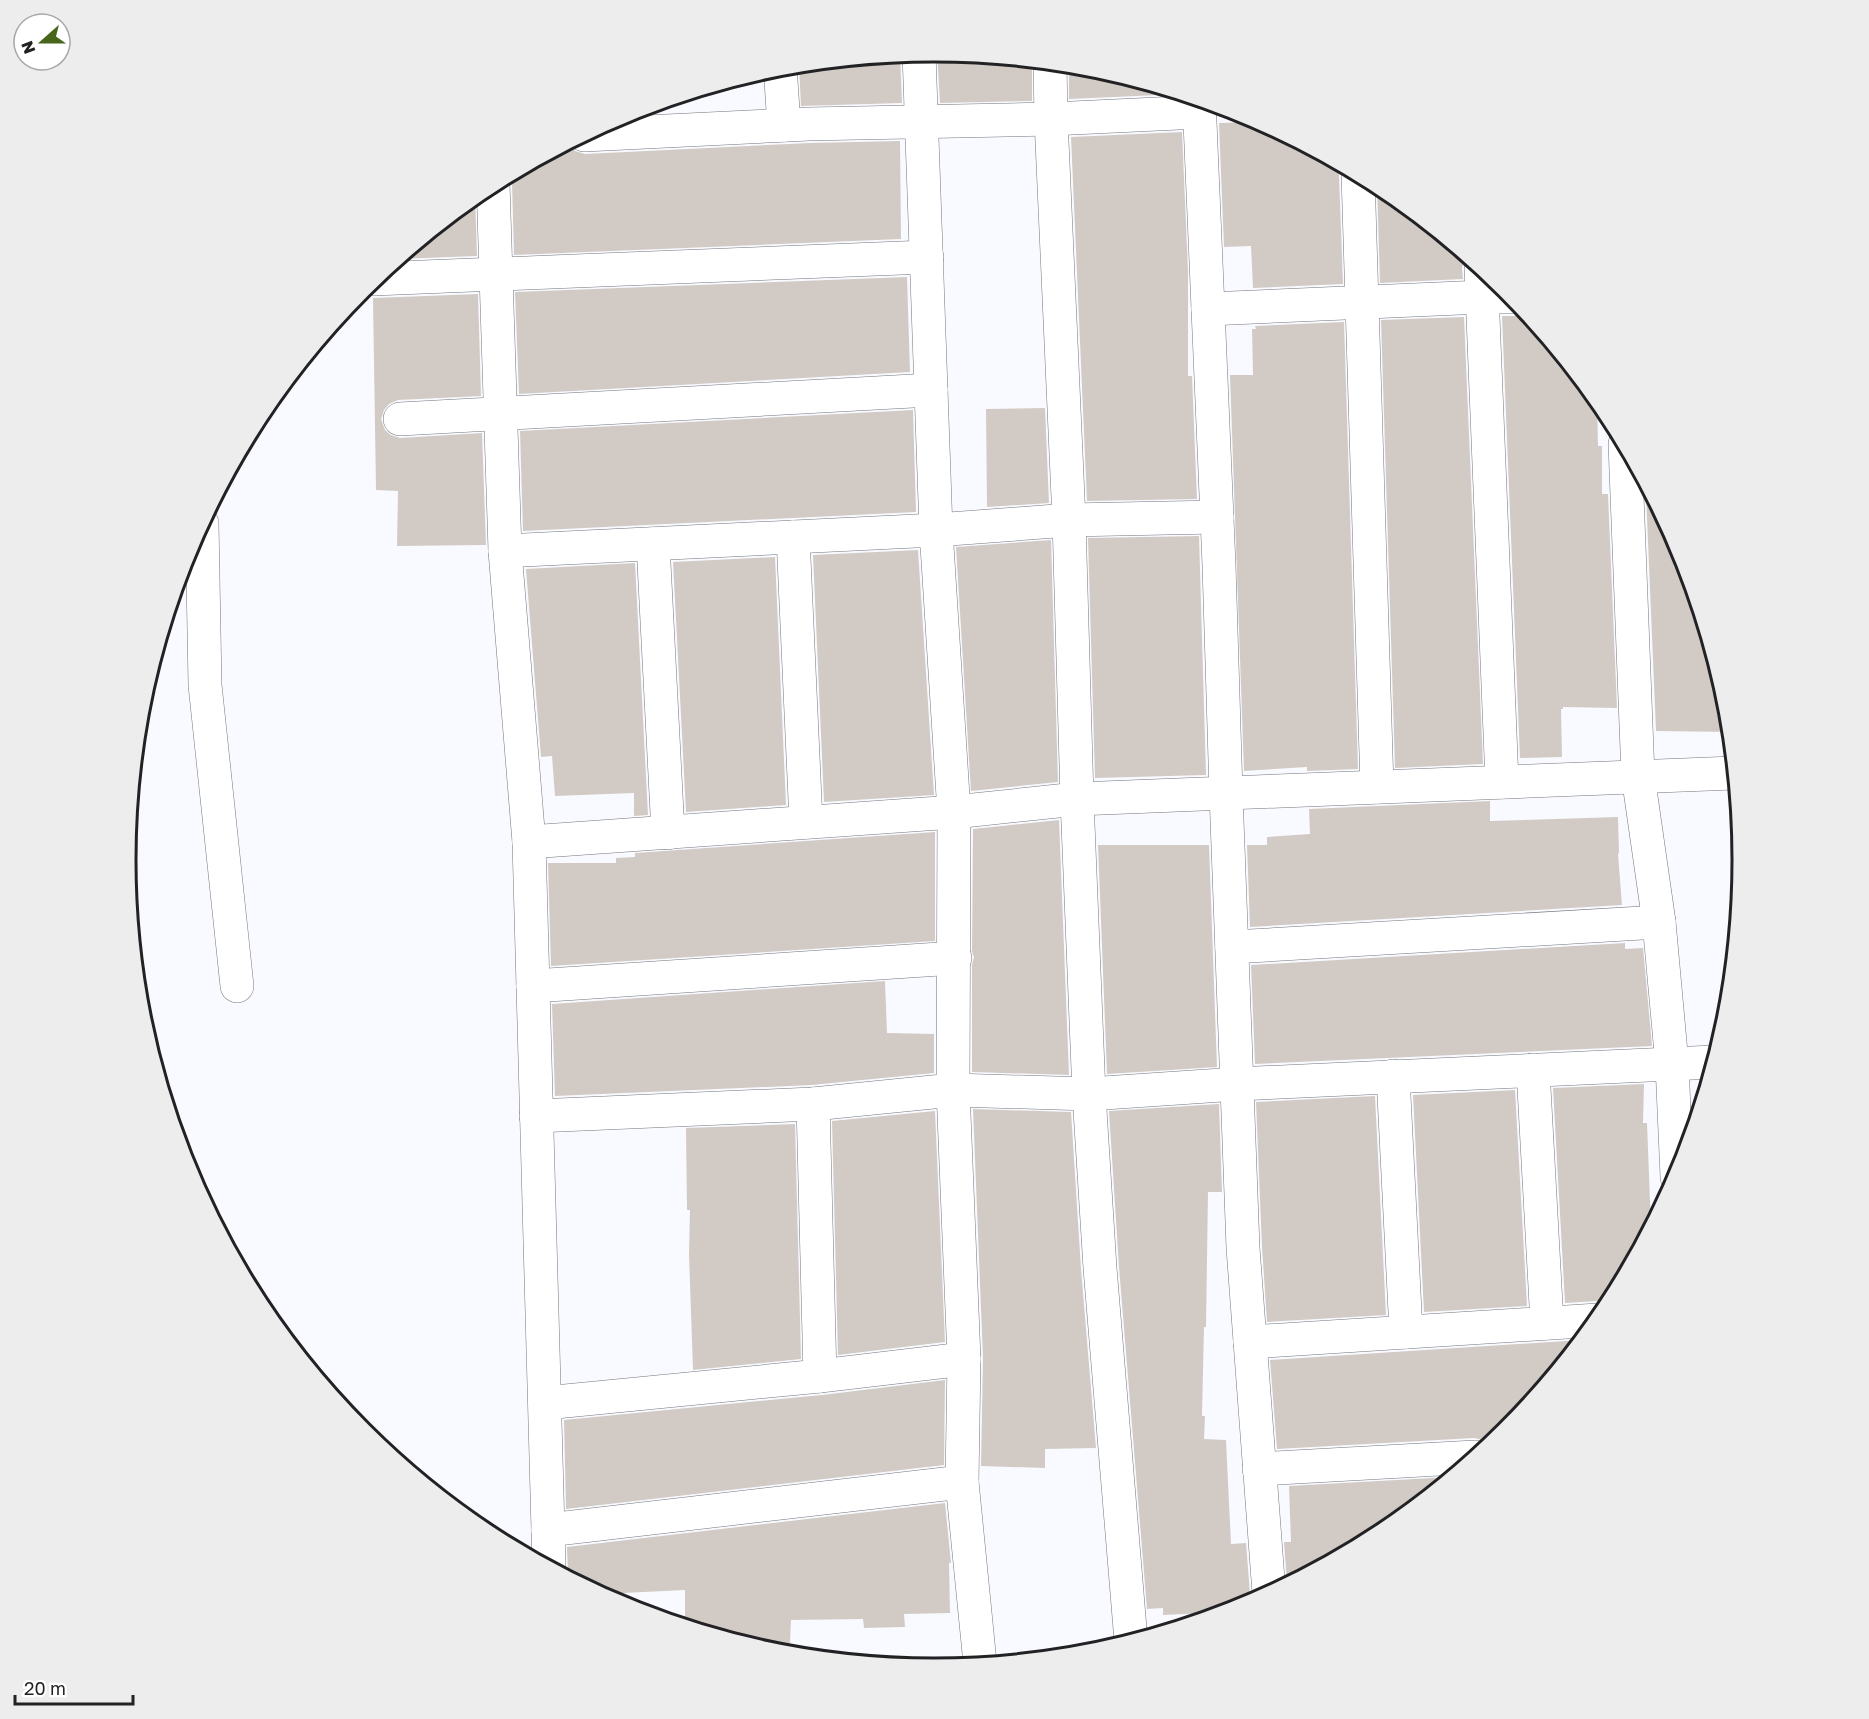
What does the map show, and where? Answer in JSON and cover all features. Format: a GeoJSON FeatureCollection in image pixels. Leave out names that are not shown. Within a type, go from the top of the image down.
{"type":"FeatureCollection","features":[{"type":"Feature","properties":{"kind":"street"},"geometry":{"type":"LineString","coordinates":[[919,62],[936,530],[954,812],[953,1090],[964,1359],[962,1482],[979,1656]]}},
{"type":"Feature","properties":{"kind":"street"},"geometry":{"type":"LineString","coordinates":[[1050,70],[1089,1094],[1100,1268],[1130,1633]]}},
{"type":"Feature","properties":{"kind":"street"},"geometry":{"type":"LineString","coordinates":[[781,77],[784,125]]}},
{"type":"Feature","properties":{"kind":"street"},"geometry":{"type":"LineString","coordinates":[[637,121],[784,125],[1051,119],[1195,105]]}},
{"type":"Feature","properties":{"kind":"street"},"geometry":{"type":"LineString","coordinates":[[1199,107],[1217,517],[1243,1248],[1268,1584]]}},
{"type":"Feature","properties":{"kind":"street"},"geometry":{"type":"LineString","coordinates":[[1358,183],[1377,787]]}},
{"type":"Feature","properties":{"kind":"street"},"geometry":{"type":"LineString","coordinates":[[493,195],[505,551],[529,842],[549,1558]]}},
{"type":"Feature","properties":{"kind":"street"},"geometry":{"type":"LineString","coordinates":[[388,279],[927,257]]}},
{"type":"Feature","properties":{"kind":"street"},"geometry":{"type":"LineString","coordinates":[[1208,309],[1362,302],[1491,287]]}},
{"type":"Feature","properties":{"kind":"street"},"geometry":{"type":"LineString","coordinates":[[1493,290],[1502,782]]}},
{"type":"Feature","properties":{"kind":"street"},"geometry":{"type":"LineString","coordinates":[[400,419],[931,390]]}},
{"type":"Feature","properties":{"kind":"street"},"geometry":{"type":"LineString","coordinates":[[1626,460],[1638,776],[1659,922],[1672,1064],[1676,1154]]}},
{"type":"Feature","properties":{"kind":"street"},"geometry":{"type":"LineString","coordinates":[[505,551],[936,530],[1068,520],[1217,517]]}},
{"type":"Feature","properties":{"kind":"street"},"geometry":{"type":"LineString","coordinates":[[793,537],[806,822]]}},
{"type":"Feature","properties":{"kind":"street"},"geometry":{"type":"LineString","coordinates":[[202,543],[205,685],[237,987]]}},
{"type":"Feature","properties":{"kind":"street"},"geometry":{"type":"LineString","coordinates":[[653,544],[668,833]]}},
{"type":"Feature","properties":{"kind":"street"},"geometry":{"type":"LineString","coordinates":[[529,842],[954,812],[1077,800],[1728,772]]}},
{"type":"Feature","properties":{"kind":"street"},"geometry":{"type":"LineString","coordinates":[[1232,947],[1659,922]]}},
{"type":"Feature","properties":{"kind":"street"},"geometry":{"type":"LineString","coordinates":[[533,986],[955,958]]}},
{"type":"Feature","properties":{"kind":"street"},"geometry":{"type":"LineString","coordinates":[[536,1116],[813,1104],[953,1090],[1089,1094],[1393,1076],[1706,1062]]}},
{"type":"Feature","properties":{"kind":"street"},"geometry":{"type":"LineString","coordinates":[[1533,1070],[1547,1323]]}},
{"type":"Feature","properties":{"kind":"street"},"geometry":{"type":"LineString","coordinates":[[1393,1076],[1406,1332]]}},
{"type":"Feature","properties":{"kind":"street"},"geometry":{"type":"LineString","coordinates":[[813,1104],[820,1377]]}},
{"type":"Feature","properties":{"kind":"street"},"geometry":{"type":"LineString","coordinates":[[1250,1342],[1585,1321]]}},
{"type":"Feature","properties":{"kind":"street"},"geometry":{"type":"LineString","coordinates":[[545,1403],[820,1377],[964,1359]]}},
{"type":"Feature","properties":{"kind":"street"},"geometry":{"type":"LineString","coordinates":[[1259,1469],[1462,1458]]}},
{"type":"Feature","properties":{"kind":"street"},"geometry":{"type":"LineString","coordinates":[[548,1530],[962,1482]]}},
{"type":"Feature","properties":{"kind":"building"},"geometry":{"type":"Polygon","coordinates":[[[938,62],[987,63],[1032,67],[1032,101],[940,103],[938,62]]]}},
{"type":"Feature","properties":{"kind":"building"},"geometry":{"type":"Polygon","coordinates":[[[900,63],[902,103],[801,106],[799,73],[830,68],[900,63]]]}},
{"type":"Feature","properties":{"kind":"building"},"geometry":{"type":"Polygon","coordinates":[[[1069,73],[1161,95],[1069,99],[1069,73]]]}},
{"type":"Feature","properties":{"kind":"building"},"geometry":{"type":"Polygon","coordinates":[[[1241,122],[1340,172],[1343,284],[1253,288],[1251,246],[1224,247],[1219,123],[1241,122]]]}},
{"type":"Feature","properties":{"kind":"building"},"geometry":{"type":"Polygon","coordinates":[[[1182,132],[1188,271],[1188,376],[1192,376],[1197,499],[1087,501],[1071,137],[1182,132]]]}},
{"type":"Feature","properties":{"kind":"building"},"geometry":{"type":"Polygon","coordinates":[[[900,141],[901,239],[514,255],[512,183],[573,149],[585,154],[900,141]]]}},
{"type":"Feature","properties":{"kind":"building"},"geometry":{"type":"Polygon","coordinates":[[[1377,196],[1420,226],[1463,262],[1463,279],[1380,283],[1377,196]]]}},
{"type":"Feature","properties":{"kind":"building"},"geometry":{"type":"Polygon","coordinates":[[[475,207],[477,256],[410,259],[475,207]]]}},
{"type":"Feature","properties":{"kind":"building"},"geometry":{"type":"Polygon","coordinates":[[[907,277],[910,372],[519,394],[515,292],[907,277]]]}},
{"type":"Feature","properties":{"kind":"building"},"geometry":{"type":"Polygon","coordinates":[[[478,294],[481,396],[398,400],[389,404],[381,419],[385,430],[400,438],[482,433],[486,545],[397,546],[398,491],[376,490],[373,298],[478,294]]]}},
{"type":"Feature","properties":{"kind":"building"},"geometry":{"type":"Polygon","coordinates":[[[1517,315],[1534,333],[1568,374],[1597,415],[1598,446],[1602,446],[1602,494],[1608,494],[1617,708],[1563,707],[1561,709],[1562,757],[1520,758],[1502,316],[1517,315]]]}},
{"type":"Feature","properties":{"kind":"building"},"geometry":{"type":"Polygon","coordinates":[[[1464,317],[1483,764],[1395,768],[1381,320],[1464,317]]]}},
{"type":"Feature","properties":{"kind":"building"},"geometry":{"type":"Polygon","coordinates":[[[1344,322],[1358,769],[1307,771],[1307,767],[1244,771],[1230,375],[1253,375],[1252,329],[1256,329],[1255,326],[1344,322]]]}},
{"type":"Feature","properties":{"kind":"building"},"geometry":{"type":"Polygon","coordinates":[[[1045,408],[1049,503],[987,507],[986,409],[1045,408]]]}},
{"type":"Feature","properties":{"kind":"building"},"geometry":{"type":"Polygon","coordinates":[[[913,410],[916,512],[523,531],[520,431],[913,410]]]}},
{"type":"Feature","properties":{"kind":"building"},"geometry":{"type":"Polygon","coordinates":[[[1646,500],[1672,554],[1690,603],[1705,653],[1722,732],[1656,731],[1646,500]]]}},
{"type":"Feature","properties":{"kind":"building"},"geometry":{"type":"Polygon","coordinates":[[[1199,536],[1206,775],[1095,778],[1088,538],[1199,536]]]}},
{"type":"Feature","properties":{"kind":"building"},"geometry":{"type":"Polygon","coordinates":[[[1051,540],[1058,782],[971,791],[956,547],[1051,540]]]}},
{"type":"Feature","properties":{"kind":"building"},"geometry":{"type":"Polygon","coordinates":[[[918,550],[934,795],[824,802],[813,555],[918,550]]]}},
{"type":"Feature","properties":{"kind":"building"},"geometry":{"type":"Polygon","coordinates":[[[775,557],[786,805],[686,812],[673,562],[775,557]]]}},
{"type":"Feature","properties":{"kind":"building"},"geometry":{"type":"Polygon","coordinates":[[[635,563],[648,815],[634,816],[634,793],[555,796],[552,756],[541,757],[526,569],[635,563]]]}},
{"type":"Feature","properties":{"kind":"building"},"geometry":{"type":"Polygon","coordinates":[[[1490,801],[1490,821],[1618,817],[1622,905],[1250,927],[1247,845],[1267,845],[1267,837],[1310,834],[1309,809],[1490,801]]]}},
{"type":"Feature","properties":{"kind":"building"},"geometry":{"type":"Polygon","coordinates":[[[1059,820],[1069,1075],[972,1072],[973,829],[1059,820]]]}},
{"type":"Feature","properties":{"kind":"building"},"geometry":{"type":"Polygon","coordinates":[[[935,832],[935,941],[551,966],[548,863],[616,863],[616,858],[635,857],[635,853],[935,832]]]}},
{"type":"Feature","properties":{"kind":"building"},"geometry":{"type":"Polygon","coordinates":[[[1098,845],[1209,845],[1217,1067],[1107,1074],[1098,845]]]}},
{"type":"Feature","properties":{"kind":"building"},"geometry":{"type":"Polygon","coordinates":[[[1625,943],[1625,949],[1643,948],[1652,1046],[1255,1064],[1251,965],[1625,943]]]}},
{"type":"Feature","properties":{"kind":"building"},"geometry":{"type":"Polygon","coordinates":[[[885,981],[887,1033],[934,1034],[934,1073],[812,1085],[555,1096],[552,1004],[885,981]]]}},
{"type":"Feature","properties":{"kind":"building"},"geometry":{"type":"Polygon","coordinates":[[[1644,1084],[1643,1123],[1647,1123],[1650,1211],[1626,1259],[1599,1302],[1565,1303],[1553,1088],[1644,1084]]]}},
{"type":"Feature","properties":{"kind":"building"},"geometry":{"type":"Polygon","coordinates":[[[1515,1090],[1527,1306],[1424,1312],[1413,1095],[1515,1090]]]}},
{"type":"Feature","properties":{"kind":"building"},"geometry":{"type":"Polygon","coordinates":[[[1375,1096],[1386,1315],[1267,1322],[1256,1102],[1375,1096]]]}},
{"type":"Feature","properties":{"kind":"building"},"geometry":{"type":"Polygon","coordinates":[[[1219,1104],[1222,1192],[1208,1192],[1202,1416],[1205,1416],[1204,1439],[1226,1440],[1231,1544],[1246,1543],[1250,1592],[1195,1613],[1163,1615],[1163,1608],[1147,1609],[1119,1267],[1109,1111],[1219,1104]]]}},
{"type":"Feature","properties":{"kind":"building"},"geometry":{"type":"Polygon","coordinates":[[[973,1109],[1071,1112],[1096,1448],[1045,1449],[1045,1468],[981,1466],[983,1358],[973,1109]]]}},
{"type":"Feature","properties":{"kind":"building"},"geometry":{"type":"Polygon","coordinates":[[[935,1111],[945,1342],[838,1355],[832,1121],[935,1111]]]}},
{"type":"Feature","properties":{"kind":"building"},"geometry":{"type":"Polygon","coordinates":[[[795,1124],[801,1359],[693,1370],[686,1128],[795,1124]]]}},
{"type":"Feature","properties":{"kind":"building"},"geometry":{"type":"Polygon","coordinates":[[[1571,1341],[1534,1386],[1482,1440],[1474,1438],[1277,1449],[1270,1360],[1571,1341]]]}},
{"type":"Feature","properties":{"kind":"building"},"geometry":{"type":"Polygon","coordinates":[[[945,1380],[944,1465],[566,1509],[564,1420],[822,1395],[945,1380]]]}},
{"type":"Feature","properties":{"kind":"building"},"geometry":{"type":"Polygon","coordinates":[[[1439,1478],[1378,1523],[1333,1551],[1286,1575],[1284,1542],[1291,1542],[1289,1486],[1439,1478]]]}},
{"type":"Feature","properties":{"kind":"building"},"geometry":{"type":"Polygon","coordinates":[[[945,1503],[951,1563],[949,1563],[950,1613],[904,1614],[905,1627],[864,1628],[863,1619],[791,1620],[790,1643],[785,1643],[685,1617],[685,1590],[623,1594],[568,1568],[567,1547],[945,1503]]]}}]}
